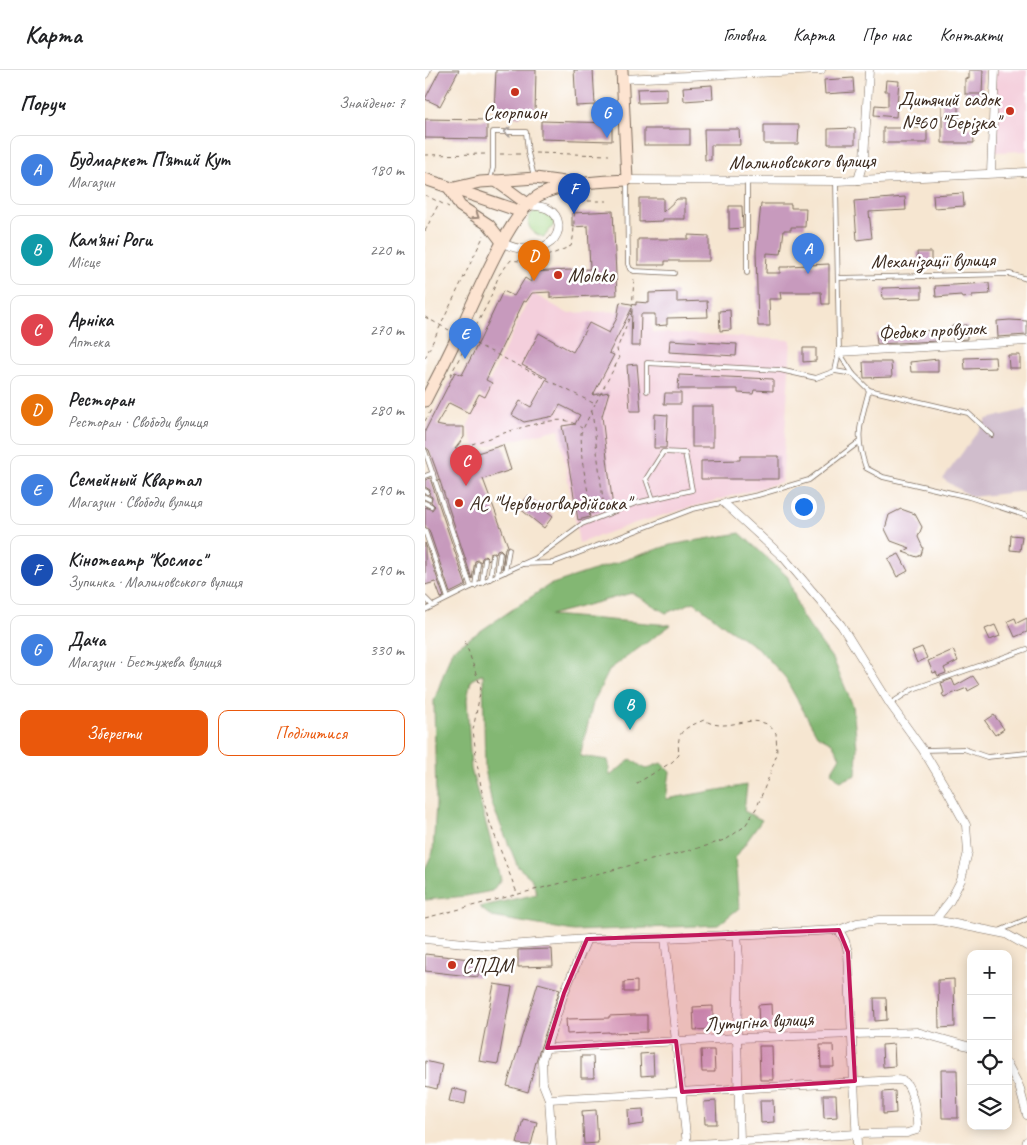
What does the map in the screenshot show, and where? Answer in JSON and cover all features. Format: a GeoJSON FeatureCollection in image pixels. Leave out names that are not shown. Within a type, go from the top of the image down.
{"type":"FeatureCollection","features":[{"type":"Feature","properties":{"kind":"main road"},"geometry":{"type":"LineString","coordinates":[[622,74],[627,180]]}},
{"type":"Feature","properties":{"kind":"main road"},"geometry":{"type":"LineString","coordinates":[[450,189],[492,181],[535,178],[578,184]]}},
{"type":"Feature","properties":{"kind":"main road"},"geometry":{"type":"LineString","coordinates":[[425,179],[450,189],[525,208]]}},
{"type":"Feature","properties":{"kind":"main road","name":"Малиновського вулиця"},"geometry":{"type":"LineString","coordinates":[[578,184],[627,180]]}},
{"type":"Feature","properties":{"kind":"main road"},"geometry":{"type":"LineString","coordinates":[[492,181],[525,208]]}},
{"type":"Feature","properties":{"kind":"main road"},"geometry":{"type":"LineString","coordinates":[[425,401],[503,243],[525,208],[538,196],[578,184]]}},
{"type":"Feature","properties":{"kind":"main road"},"geometry":{"type":"LineString","coordinates":[[450,189],[460,206],[489,225],[503,243]]}},
{"type":"Feature","properties":{"kind":"street"},"geometry":{"type":"LineString","coordinates":[[425,74],[427,70]]}},
{"type":"Feature","properties":{"kind":"street"},"geometry":{"type":"LineString","coordinates":[[622,74],[821,70]]}},
{"type":"Feature","properties":{"kind":"street"},"geometry":{"type":"LineString","coordinates":[[858,180],[864,159],[869,70]]}},
{"type":"Feature","properties":{"kind":"street"},"geometry":{"type":"LineString","coordinates":[[991,173],[995,70]]}},
{"type":"Feature","properties":{"kind":"street","name":"Малиновського вулиця"},"geometry":{"type":"LineString","coordinates":[[627,180],[836,181],[1027,172]]}},
{"type":"Feature","properties":{"kind":"street"},"geometry":{"type":"LineString","coordinates":[[503,243],[520,249],[533,249],[551,242],[556,235],[559,229],[558,220],[553,213],[547,208],[525,208]]}},
{"type":"Feature","properties":{"kind":"street","name":"Федько провулок"},"geometry":{"type":"LineString","coordinates":[[839,352],[1027,342]]}},
{"type":"Feature","properties":{"kind":"street"},"geometry":{"type":"LineString","coordinates":[[724,503],[784,558],[841,625],[890,704],[923,750],[966,826],[968,852],[961,880],[950,901],[935,920]]}},
{"type":"Feature","properties":{"kind":"street"},"geometry":{"type":"LineString","coordinates":[[425,939],[493,946],[587,939],[665,938],[839,930],[857,923],[879,920],[935,920],[1006,934],[1027,946]]}},
{"type":"Feature","properties":{"kind":"street"},"geometry":{"type":"LineString","coordinates":[[839,930],[848,952],[857,1145]]}},
{"type":"Feature","properties":{"kind":"street"},"geometry":{"type":"LineString","coordinates":[[737,934],[739,958],[737,1038],[740,1141]]}},
{"type":"Feature","properties":{"kind":"street"},"geometry":{"type":"LineString","coordinates":[[665,938],[687,1145]]}},
{"type":"Feature","properties":{"kind":"street"},"geometry":{"type":"LineString","coordinates":[[552,1145],[549,1099],[543,1084],[542,1060],[564,993],[587,939]]}},
{"type":"Feature","properties":{"kind":"street","name":"Лутугіна вулиця"},"geometry":{"type":"LineString","coordinates":[[547,1048],[737,1038],[917,1032],[967,1046]]}},
{"type":"Feature","properties":{"kind":"street"},"geometry":{"type":"LineString","coordinates":[[1012,1073],[1019,1086],[1027,1115]]}},
{"type":"Feature","properties":{"kind":"street"},"geometry":{"type":"LineString","coordinates":[[549,1099],[897,1080],[905,1082],[910,1088],[917,1122],[917,1130],[907,1133],[857,1134],[681,1145]]}},
{"type":"Feature","properties":{"kind":"street"},"geometry":{"type":"LineString","coordinates":[[1026,1145],[1027,1141]]}},
{"type":"Feature","properties":{"kind":"lane"},"geometry":{"type":"LineString","coordinates":[[492,181],[493,132],[526,132],[528,154],[535,178]]}},
{"type":"Feature","properties":{"kind":"lane"},"geometry":{"type":"LineString","coordinates":[[627,180],[627,264],[630,270],[634,272],[673,273]]}},
{"type":"Feature","properties":{"kind":"lane"},"geometry":{"type":"LineString","coordinates":[[747,181],[747,273]]}},
{"type":"Feature","properties":{"kind":"lane"},"geometry":{"type":"LineString","coordinates":[[835,371],[839,352],[836,181]]}},
{"type":"Feature","properties":{"kind":"lane","name":"Механізації вулиця"},"geometry":{"type":"LineString","coordinates":[[839,278],[1010,274],[1027,280]]}},
{"type":"Feature","properties":{"kind":"lane"},"geometry":{"type":"LineString","coordinates":[[839,352],[853,374],[869,390],[968,413],[992,434]]}},
{"type":"Feature","properties":{"kind":"lane"},"geometry":{"type":"LineString","coordinates":[[640,361],[647,363],[780,370],[815,378],[835,371],[853,374]]}},
{"type":"Feature","properties":{"kind":"lane"},"geometry":{"type":"LineString","coordinates":[[647,363],[647,391]]}},
{"type":"Feature","properties":{"kind":"lane"},"geometry":{"type":"LineString","coordinates":[[869,390],[858,433],[861,453],[866,468],[883,477],[969,497],[1027,516]]}},
{"type":"Feature","properties":{"kind":"lane"},"geometry":{"type":"LineString","coordinates":[[521,564],[553,564],[693,509],[759,496],[809,480],[859,442]]}},
{"type":"Feature","properties":{"kind":"lane"},"geometry":{"type":"LineString","coordinates":[[425,451],[473,587]]}},
{"type":"Feature","properties":{"kind":"lane"},"geometry":{"type":"LineString","coordinates":[[425,610],[536,558],[582,524],[636,502],[653,499],[692,490],[685,453],[663,452],[647,479],[653,499]]}},
{"type":"Feature","properties":{"kind":"lane"},"geometry":{"type":"LineString","coordinates":[[425,468],[430,467]]}},
{"type":"Feature","properties":{"kind":"lane"},"geometry":{"type":"LineString","coordinates":[[425,476],[433,473]]}},
{"type":"Feature","properties":{"kind":"lane"},"geometry":{"type":"LineString","coordinates":[[425,503],[431,506]]}},
{"type":"Feature","properties":{"kind":"lane"},"geometry":{"type":"LineString","coordinates":[[425,531],[448,598]]}},
{"type":"Feature","properties":{"kind":"lane"},"geometry":{"type":"LineString","coordinates":[[505,572],[509,549]]}},
{"type":"Feature","properties":{"kind":"lane"},"geometry":{"type":"LineString","coordinates":[[497,576],[500,553]]}},
{"type":"Feature","properties":{"kind":"lane"},"geometry":{"type":"LineString","coordinates":[[490,579],[493,556]]}},
{"type":"Feature","properties":{"kind":"lane"},"geometry":{"type":"LineString","coordinates":[[482,583],[485,560]]}},
{"type":"Feature","properties":{"kind":"lane"},"geometry":{"type":"LineString","coordinates":[[473,587],[478,564]]}},
{"type":"Feature","properties":{"kind":"lane"},"geometry":{"type":"LineString","coordinates":[[425,598],[433,606]]}},
{"type":"Feature","properties":{"kind":"lane"},"geometry":{"type":"LineString","coordinates":[[890,704],[913,689],[1027,648]]}},
{"type":"Feature","properties":{"kind":"lane"},"geometry":{"type":"LineString","coordinates":[[923,750],[964,749],[987,757],[1027,753]]}},
{"type":"Feature","properties":{"kind":"lane"},"geometry":{"type":"LineString","coordinates":[[997,932],[1027,920]]}},
{"type":"Feature","properties":{"kind":"path"},"geometry":{"type":"LineString","coordinates":[[425,154],[609,155]]}},
{"type":"Feature","properties":{"kind":"path"},"geometry":{"type":"LineString","coordinates":[[468,343],[499,275],[511,260],[520,262],[552,254],[571,246],[575,235],[573,216],[576,206],[584,201],[607,201]]}},
{"type":"Feature","properties":{"kind":"path"},"geometry":{"type":"LineString","coordinates":[[425,231],[439,202]]}},
{"type":"Feature","properties":{"kind":"path"},"geometry":{"type":"LineString","coordinates":[[425,358],[439,325],[485,233]]}},
{"type":"Feature","properties":{"kind":"path"},"geometry":{"type":"LineString","coordinates":[[593,520],[582,460],[581,433],[619,359],[617,350],[632,311],[634,272]]}},
{"type":"Feature","properties":{"kind":"path"},"geometry":{"type":"LineString","coordinates":[[502,358],[595,404]]}},
{"type":"Feature","properties":{"kind":"path"},"geometry":{"type":"LineString","coordinates":[[592,410],[605,515]]}},
{"type":"Feature","properties":{"kind":"path"},"geometry":{"type":"LineString","coordinates":[[472,444],[547,421],[568,421],[583,428]]}},
{"type":"Feature","properties":{"kind":"path"},"geometry":{"type":"LineString","coordinates":[[465,641],[481,688],[473,730],[482,792],[488,818],[518,894]]}},
{"type":"Feature","properties":{"kind":"path"},"geometry":{"type":"LineString","coordinates":[[425,918],[727,839],[745,826],[757,807],[777,754],[776,733],[766,723],[751,721],[730,725],[712,725],[705,720],[682,731],[677,739],[679,755],[673,762],[635,785]]}},
{"type":"Feature","properties":{"kind":"highlighted area"},"geometry":{"type":"Polygon","coordinates":[[[839,930],[848,952],[855,1081],[682,1092],[676,1041],[547,1048],[564,993],[587,939],[839,930]]]}},
{"type":"Feature","properties":{"kind":"shaded area","name":"Дитячий садок №60 \"Берізка\""},"geometry":{"type":"Polygon","coordinates":[[[995,70],[1027,70],[1027,151],[991,152],[995,70]]]}},
{"type":"Feature","properties":{"kind":"shaded area"},"geometry":{"type":"Polygon","coordinates":[[[532,293],[567,313],[651,310],[652,332],[791,340],[782,482],[635,523],[579,543],[559,429],[476,449],[467,427],[532,293]]]}},
{"type":"Feature","properties":{"kind":"shaded area"},"geometry":{"type":"Polygon","coordinates":[[[1027,409],[1027,491],[971,497],[943,479],[987,419],[1027,409]]]}},
{"type":"Feature","properties":{"kind":"green space"},"geometry":{"type":"Polygon","coordinates":[[[536,210],[546,212],[554,221],[553,226],[544,237],[535,233],[529,226],[529,218],[536,210]]]}},
{"type":"Feature","properties":{"kind":"green space"},"geometry":{"type":"Polygon","coordinates":[[[740,533],[788,577],[801,615],[834,661],[853,706],[857,748],[856,775],[840,781],[831,772],[840,757],[832,743],[817,735],[784,676],[759,649],[726,627],[694,602],[666,613],[632,593],[550,615],[671,625],[610,669],[593,703],[580,756],[608,760],[610,776],[631,759],[645,769],[661,763],[670,772],[666,799],[747,785],[744,811],[762,820],[735,858],[739,908],[718,925],[574,931],[492,917],[479,907],[537,894],[531,878],[518,867],[492,804],[485,769],[483,674],[471,680],[467,699],[471,769],[501,879],[492,891],[425,900],[425,869],[433,852],[436,804],[434,701],[452,650],[549,585],[670,545],[740,533]]]}},
{"type":"Feature","properties":{"kind":"building"},"geometry":{"type":"Polygon","coordinates":[[[440,70],[459,70],[440,106],[425,99],[440,70]]]}},
{"type":"Feature","properties":{"kind":"building","name":"Скорпион"},"geometry":{"type":"Polygon","coordinates":[[[496,70],[536,70],[535,114],[524,113],[519,117],[513,117],[509,113],[494,113],[496,70]]]}},
{"type":"Feature","properties":{"kind":"building"},"geometry":{"type":"Polygon","coordinates":[[[574,70],[593,70],[595,105],[576,106],[574,70]]]}},
{"type":"Feature","properties":{"kind":"building"},"geometry":{"type":"Polygon","coordinates":[[[969,70],[983,70],[982,94],[965,94],[965,78],[969,79],[969,70]]]}},
{"type":"Feature","properties":{"kind":"building"},"geometry":{"type":"Polygon","coordinates":[[[853,78],[854,92],[825,94],[824,80],[853,78]]]}},
{"type":"Feature","properties":{"kind":"building"},"geometry":{"type":"Polygon","coordinates":[[[886,80],[899,81],[896,117],[874,115],[875,105],[888,106],[888,91],[885,91],[886,80]]]}},
{"type":"Feature","properties":{"kind":"building"},"geometry":{"type":"Polygon","coordinates":[[[712,85],[713,99],[684,101],[683,87],[712,85]]]}},
{"type":"Feature","properties":{"kind":"building"},"geometry":{"type":"Polygon","coordinates":[[[667,88],[667,102],[638,103],[637,89],[667,88]]]}},
{"type":"Feature","properties":{"kind":"building"},"geometry":{"type":"Polygon","coordinates":[[[942,99],[958,99],[958,128],[973,128],[974,143],[942,143],[942,99]]]}},
{"type":"Feature","properties":{"kind":"building"},"geometry":{"type":"Polygon","coordinates":[[[425,119],[487,120],[487,139],[425,138],[425,119]]]}},
{"type":"Feature","properties":{"kind":"building"},"geometry":{"type":"Polygon","coordinates":[[[541,121],[612,123],[612,141],[541,139],[541,121]]]}},
{"type":"Feature","properties":{"kind":"building"},"geometry":{"type":"Polygon","coordinates":[[[764,125],[799,125],[798,144],[764,144],[764,125]]]}},
{"type":"Feature","properties":{"kind":"building"},"geometry":{"type":"Polygon","coordinates":[[[855,128],[855,144],[828,144],[828,129],[855,128]]]}},
{"type":"Feature","properties":{"kind":"building"},"geometry":{"type":"Polygon","coordinates":[[[883,128],[927,128],[927,143],[883,143],[883,128]]]}},
{"type":"Feature","properties":{"kind":"building"},"geometry":{"type":"Polygon","coordinates":[[[644,129],[690,129],[690,145],[644,145],[644,129]]]}},
{"type":"Feature","properties":{"kind":"building"},"geometry":{"type":"Polygon","coordinates":[[[704,129],[739,129],[740,145],[711,145],[711,160],[705,160],[704,129]]]}},
{"type":"Feature","properties":{"kind":"building"},"geometry":{"type":"Polygon","coordinates":[[[963,193],[964,206],[934,208],[933,195],[963,193]]]}},
{"type":"Feature","properties":{"kind":"building"},"geometry":{"type":"Polygon","coordinates":[[[905,197],[906,210],[869,212],[872,238],[857,240],[854,201],[905,197]]]}},
{"type":"Feature","properties":{"kind":"building"},"geometry":{"type":"Polygon","coordinates":[[[639,198],[663,198],[663,212],[677,199],[685,199],[685,219],[639,222],[639,198]]]}},
{"type":"Feature","properties":{"kind":"building"},"geometry":{"type":"Polygon","coordinates":[[[761,204],[791,204],[791,208],[806,208],[805,227],[791,227],[791,230],[784,230],[781,254],[767,253],[766,273],[780,273],[780,267],[829,264],[829,304],[822,304],[821,292],[780,292],[781,299],[769,299],[770,326],[758,326],[756,251],[761,204]]]}},
{"type":"Feature","properties":{"kind":"building"},"geometry":{"type":"Polygon","coordinates":[[[729,206],[742,206],[743,228],[729,229],[729,206]]]}},
{"type":"Feature","properties":{"kind":"building"},"geometry":{"type":"Polygon","coordinates":[[[613,211],[617,295],[550,298],[550,292],[532,293],[526,302],[524,301],[486,380],[492,383],[485,397],[479,394],[469,413],[449,403],[436,425],[464,427],[464,437],[455,449],[472,449],[474,454],[503,445],[511,470],[483,479],[508,546],[505,548],[502,569],[504,553],[500,549],[497,550],[496,554],[490,553],[489,560],[485,556],[481,562],[475,561],[472,579],[437,472],[429,450],[425,447],[425,431],[455,372],[462,375],[503,291],[514,296],[525,278],[531,282],[531,272],[590,269],[588,226],[572,227],[572,213],[613,211]]]}},
{"type":"Feature","properties":{"kind":"building"},"geometry":{"type":"Polygon","coordinates":[[[688,235],[709,236],[709,261],[665,261],[665,265],[638,265],[638,239],[688,239],[688,235]]]}},
{"type":"Feature","properties":{"kind":"building"},"geometry":{"type":"Polygon","coordinates":[[[917,252],[931,252],[931,265],[918,266],[917,252]]]}},
{"type":"Feature","properties":{"kind":"building"},"geometry":{"type":"Polygon","coordinates":[[[989,283],[990,294],[972,295],[972,297],[962,298],[961,295],[936,297],[935,286],[989,283]]]}},
{"type":"Feature","properties":{"kind":"building"},"geometry":{"type":"Polygon","coordinates":[[[922,287],[922,298],[883,299],[882,288],[922,287]]]}},
{"type":"Feature","properties":{"kind":"building"},"geometry":{"type":"Polygon","coordinates":[[[677,292],[677,302],[707,301],[708,317],[667,318],[667,325],[655,326],[655,314],[641,314],[640,346],[631,346],[632,308],[609,353],[614,355],[593,395],[609,392],[602,416],[613,508],[589,513],[590,517],[578,520],[562,426],[575,424],[580,415],[560,405],[554,416],[524,422],[512,415],[520,401],[531,407],[547,378],[522,365],[539,333],[573,352],[589,323],[609,333],[617,318],[620,302],[636,305],[636,302],[649,303],[649,293],[677,292]]]}},
{"type":"Feature","properties":{"kind":"building"},"geometry":{"type":"Polygon","coordinates":[[[730,310],[731,330],[720,331],[719,311],[730,310]]]}},
{"type":"Feature","properties":{"kind":"building"},"geometry":{"type":"Polygon","coordinates":[[[997,321],[1027,321],[1027,335],[998,337],[997,321]]]}},
{"type":"Feature","properties":{"kind":"building"},"geometry":{"type":"Polygon","coordinates":[[[967,325],[967,339],[953,340],[952,326],[967,325]]]}},
{"type":"Feature","properties":{"kind":"building"},"geometry":{"type":"Polygon","coordinates":[[[938,330],[938,341],[877,344],[876,334],[938,330]]]}},
{"type":"Feature","properties":{"kind":"building"},"geometry":{"type":"Polygon","coordinates":[[[670,340],[737,344],[736,356],[669,352],[670,340]]]}},
{"type":"Feature","properties":{"kind":"building"},"geometry":{"type":"Polygon","coordinates":[[[803,348],[816,348],[816,361],[803,362],[803,348]]]}},
{"type":"Feature","properties":{"kind":"building"},"geometry":{"type":"Polygon","coordinates":[[[1008,355],[1020,355],[1020,368],[1009,368],[1008,355]]]}},
{"type":"Feature","properties":{"kind":"building"},"geometry":{"type":"Polygon","coordinates":[[[995,357],[996,368],[965,369],[964,358],[995,357]]]}},
{"type":"Feature","properties":{"kind":"building"},"geometry":{"type":"Polygon","coordinates":[[[938,359],[938,372],[911,372],[910,362],[938,359]]]}},
{"type":"Feature","properties":{"kind":"building"},"geometry":{"type":"Polygon","coordinates":[[[863,362],[891,362],[892,377],[864,378],[863,362]]]}},
{"type":"Feature","properties":{"kind":"building"},"geometry":{"type":"Polygon","coordinates":[[[637,364],[641,411],[630,411],[627,365],[637,364]]]}},
{"type":"Feature","properties":{"kind":"building"},"geometry":{"type":"Polygon","coordinates":[[[679,375],[773,379],[773,391],[754,390],[753,394],[738,393],[738,389],[678,389],[679,375]]]}},
{"type":"Feature","properties":{"kind":"building"},"geometry":{"type":"Polygon","coordinates":[[[665,393],[681,393],[681,404],[664,404],[665,393]]]}},
{"type":"Feature","properties":{"kind":"building"},"geometry":{"type":"Polygon","coordinates":[[[692,406],[713,406],[713,447],[692,447],[692,406]]]}},
{"type":"Feature","properties":{"kind":"building"},"geometry":{"type":"Polygon","coordinates":[[[655,414],[668,415],[666,448],[654,448],[655,414]]]}},
{"type":"Feature","properties":{"kind":"building"},"geometry":{"type":"Polygon","coordinates":[[[740,456],[779,456],[779,479],[701,479],[701,461],[740,460],[740,456]]]}},
{"type":"Feature","properties":{"kind":"building"},"geometry":{"type":"Polygon","coordinates":[[[430,478],[466,585],[450,593],[429,530],[425,527],[425,507],[432,510],[435,506],[431,502],[430,490],[425,487],[425,480],[430,478]]]}},
{"type":"Feature","properties":{"kind":"building"},"geometry":{"type":"Polygon","coordinates":[[[528,496],[553,516],[544,528],[519,508],[528,496]]]}},
{"type":"Feature","properties":{"kind":"building"},"geometry":{"type":"Polygon","coordinates":[[[901,509],[915,514],[922,527],[918,537],[923,548],[921,555],[917,557],[903,552],[910,548],[891,541],[885,529],[889,515],[901,509]]]}},
{"type":"Feature","properties":{"kind":"building"},"geometry":{"type":"Polygon","coordinates":[[[1011,535],[1022,536],[1020,551],[1010,550],[1011,535]]]}},
{"type":"Feature","properties":{"kind":"building"},"geometry":{"type":"Polygon","coordinates":[[[425,543],[444,597],[441,598],[435,582],[425,585],[425,543]]]}},
{"type":"Feature","properties":{"kind":"building"},"geometry":{"type":"Polygon","coordinates":[[[899,554],[908,571],[897,577],[888,559],[899,554]]]}},
{"type":"Feature","properties":{"kind":"building"},"geometry":{"type":"Polygon","coordinates":[[[1015,618],[1017,623],[1027,618],[1027,632],[1015,637],[1008,621],[1015,618]]]}},
{"type":"Feature","properties":{"kind":"building"},"geometry":{"type":"Polygon","coordinates":[[[995,625],[1000,636],[990,640],[985,629],[995,625]]]}},
{"type":"Feature","properties":{"kind":"building"},"geometry":{"type":"Polygon","coordinates":[[[922,647],[927,658],[917,663],[912,651],[922,647]]]}},
{"type":"Feature","properties":{"kind":"building"},"geometry":{"type":"Polygon","coordinates":[[[953,650],[958,661],[944,668],[946,673],[938,676],[936,672],[933,673],[928,661],[953,650]]]}},
{"type":"Feature","properties":{"kind":"building"},"geometry":{"type":"Polygon","coordinates":[[[973,676],[979,685],[968,691],[967,688],[944,697],[942,694],[944,693],[941,683],[952,679],[955,686],[973,676]]]}},
{"type":"Feature","properties":{"kind":"building"},"geometry":{"type":"Polygon","coordinates":[[[994,715],[1004,729],[995,735],[985,721],[994,715]]]}},
{"type":"Feature","properties":{"kind":"building"},"geometry":{"type":"Polygon","coordinates":[[[552,949],[553,966],[518,967],[518,950],[552,949]]]}},
{"type":"Feature","properties":{"kind":"building","name":"СПДМ"},"geometry":{"type":"Polygon","coordinates":[[[425,954],[479,960],[478,977],[425,971],[425,954]]]}},
{"type":"Feature","properties":{"kind":"building"},"geometry":{"type":"Polygon","coordinates":[[[954,979],[955,1027],[939,1028],[938,980],[954,979]]]}},
{"type":"Feature","properties":{"kind":"building"},"geometry":{"type":"Polygon","coordinates":[[[637,981],[637,992],[624,992],[624,982],[637,981]]]}},
{"type":"Feature","properties":{"kind":"building"},"geometry":{"type":"Polygon","coordinates":[[[538,983],[560,989],[528,1092],[507,1086],[538,983]]]}},
{"type":"Feature","properties":{"kind":"building"},"geometry":{"type":"Polygon","coordinates":[[[494,984],[512,987],[498,1064],[479,1061],[494,984]]]}},
{"type":"Feature","properties":{"kind":"building"},"geometry":{"type":"Polygon","coordinates":[[[874,998],[886,998],[887,1020],[875,1021],[874,998]]]}},
{"type":"Feature","properties":{"kind":"building"},"geometry":{"type":"Polygon","coordinates":[[[771,1004],[772,1027],[759,1027],[758,1005],[771,1004]]]}},
{"type":"Feature","properties":{"kind":"building"},"geometry":{"type":"Polygon","coordinates":[[[713,1006],[713,1029],[694,1030],[693,1007],[713,1006]]]}},
{"type":"Feature","properties":{"kind":"building"},"geometry":{"type":"Polygon","coordinates":[[[647,1015],[647,1032],[567,1034],[566,1019],[647,1015]]]}},
{"type":"Feature","properties":{"kind":"building"},"geometry":{"type":"Polygon","coordinates":[[[894,1044],[895,1066],[883,1067],[882,1045],[894,1044]]]}},
{"type":"Feature","properties":{"kind":"building"},"geometry":{"type":"Polygon","coordinates":[[[820,1045],[833,1045],[834,1067],[821,1067],[820,1045]]]}},
{"type":"Feature","properties":{"kind":"building"},"geometry":{"type":"Polygon","coordinates":[[[759,1046],[772,1046],[773,1080],[760,1080],[759,1046]]]}},
{"type":"Feature","properties":{"kind":"building"},"geometry":{"type":"Polygon","coordinates":[[[701,1050],[714,1050],[715,1072],[702,1072],[701,1050]]]}},
{"type":"Feature","properties":{"kind":"building"},"geometry":{"type":"Polygon","coordinates":[[[653,1053],[654,1075],[641,1076],[640,1054],[653,1053]]]}},
{"type":"Feature","properties":{"kind":"building"},"geometry":{"type":"Polygon","coordinates":[[[581,1056],[593,1056],[594,1078],[581,1078],[581,1056]]]}},
{"type":"Feature","properties":{"kind":"building"},"geometry":{"type":"Polygon","coordinates":[[[425,1061],[442,1065],[437,1089],[425,1086],[425,1061]]]}},
{"type":"Feature","properties":{"kind":"building"},"geometry":{"type":"Polygon","coordinates":[[[941,1070],[957,1070],[958,1118],[942,1118],[941,1070]]]}},
{"type":"Feature","properties":{"kind":"building"},"geometry":{"type":"Polygon","coordinates":[[[452,1088],[467,1092],[465,1104],[449,1101],[452,1088]]]}},
{"type":"Feature","properties":{"kind":"building"},"geometry":{"type":"Polygon","coordinates":[[[895,1091],[896,1113],[883,1114],[883,1092],[895,1091]]]}},
{"type":"Feature","properties":{"kind":"building"},"geometry":{"type":"Polygon","coordinates":[[[823,1095],[836,1095],[837,1117],[824,1118],[823,1095]]]}},
{"type":"Feature","properties":{"kind":"building"},"geometry":{"type":"Polygon","coordinates":[[[760,1100],[773,1100],[774,1122],[761,1123],[760,1100]]]}},
{"type":"Feature","properties":{"kind":"building"},"geometry":{"type":"Polygon","coordinates":[[[716,1101],[717,1124],[705,1124],[704,1102],[716,1101]]]}},
{"type":"Feature","properties":{"kind":"building"},"geometry":{"type":"Polygon","coordinates":[[[643,1109],[644,1124],[629,1126],[628,1110],[643,1109]]]}},
{"type":"Feature","properties":{"kind":"building"},"geometry":{"type":"Polygon","coordinates":[[[596,1110],[598,1143],[584,1144],[582,1111],[596,1110]]]}},
{"type":"Feature","properties":{"kind":"building"},"geometry":{"type":"Polygon","coordinates":[[[523,1119],[537,1122],[531,1145],[517,1144],[523,1119]]]}},
{"type":"Feature","properties":{"kind":"place","name":"Скорпион"},"geometry":{"type":"Point","coordinates":[515,92]}},
{"type":"Feature","properties":{"kind":"place","name":"Дитячий садок №60 \"Берізка\""},"geometry":{"type":"Point","coordinates":[1010,111]}},
{"type":"Feature","properties":{"kind":"place","name":"Дача"},"geometry":{"type":"Point","coordinates":[607,138]}},
{"type":"Feature","properties":{"kind":"place","name":"Кінотеатр \"Космос\""},"geometry":{"type":"Point","coordinates":[574,214]}},
{"type":"Feature","properties":{"kind":"place","name":"Будмаркет П'ятий Кут"},"geometry":{"type":"Point","coordinates":[808,274]}},
{"type":"Feature","properties":{"kind":"place","name":"Moloko"},"geometry":{"type":"Point","coordinates":[558,275]}},
{"type":"Feature","properties":{"kind":"place","name":"Ресторан"},"geometry":{"type":"Point","coordinates":[534,281]}},
{"type":"Feature","properties":{"kind":"place","name":"Семейный Квартал"},"geometry":{"type":"Point","coordinates":[465,359]}},
{"type":"Feature","properties":{"kind":"place","name":"Арніка"},"geometry":{"type":"Point","coordinates":[466,486]}},
{"type":"Feature","properties":{"kind":"place","name":"АС \"Червоногвардійська\""},"geometry":{"type":"Point","coordinates":[459,503]}},
{"type":"Feature","properties":{"kind":"place","name":"Кам'яні Роги"},"geometry":{"type":"Point","coordinates":[630,730]}},
{"type":"Feature","properties":{"kind":"place","name":"СПДМ"},"geometry":{"type":"Point","coordinates":[452,965]}}]}
